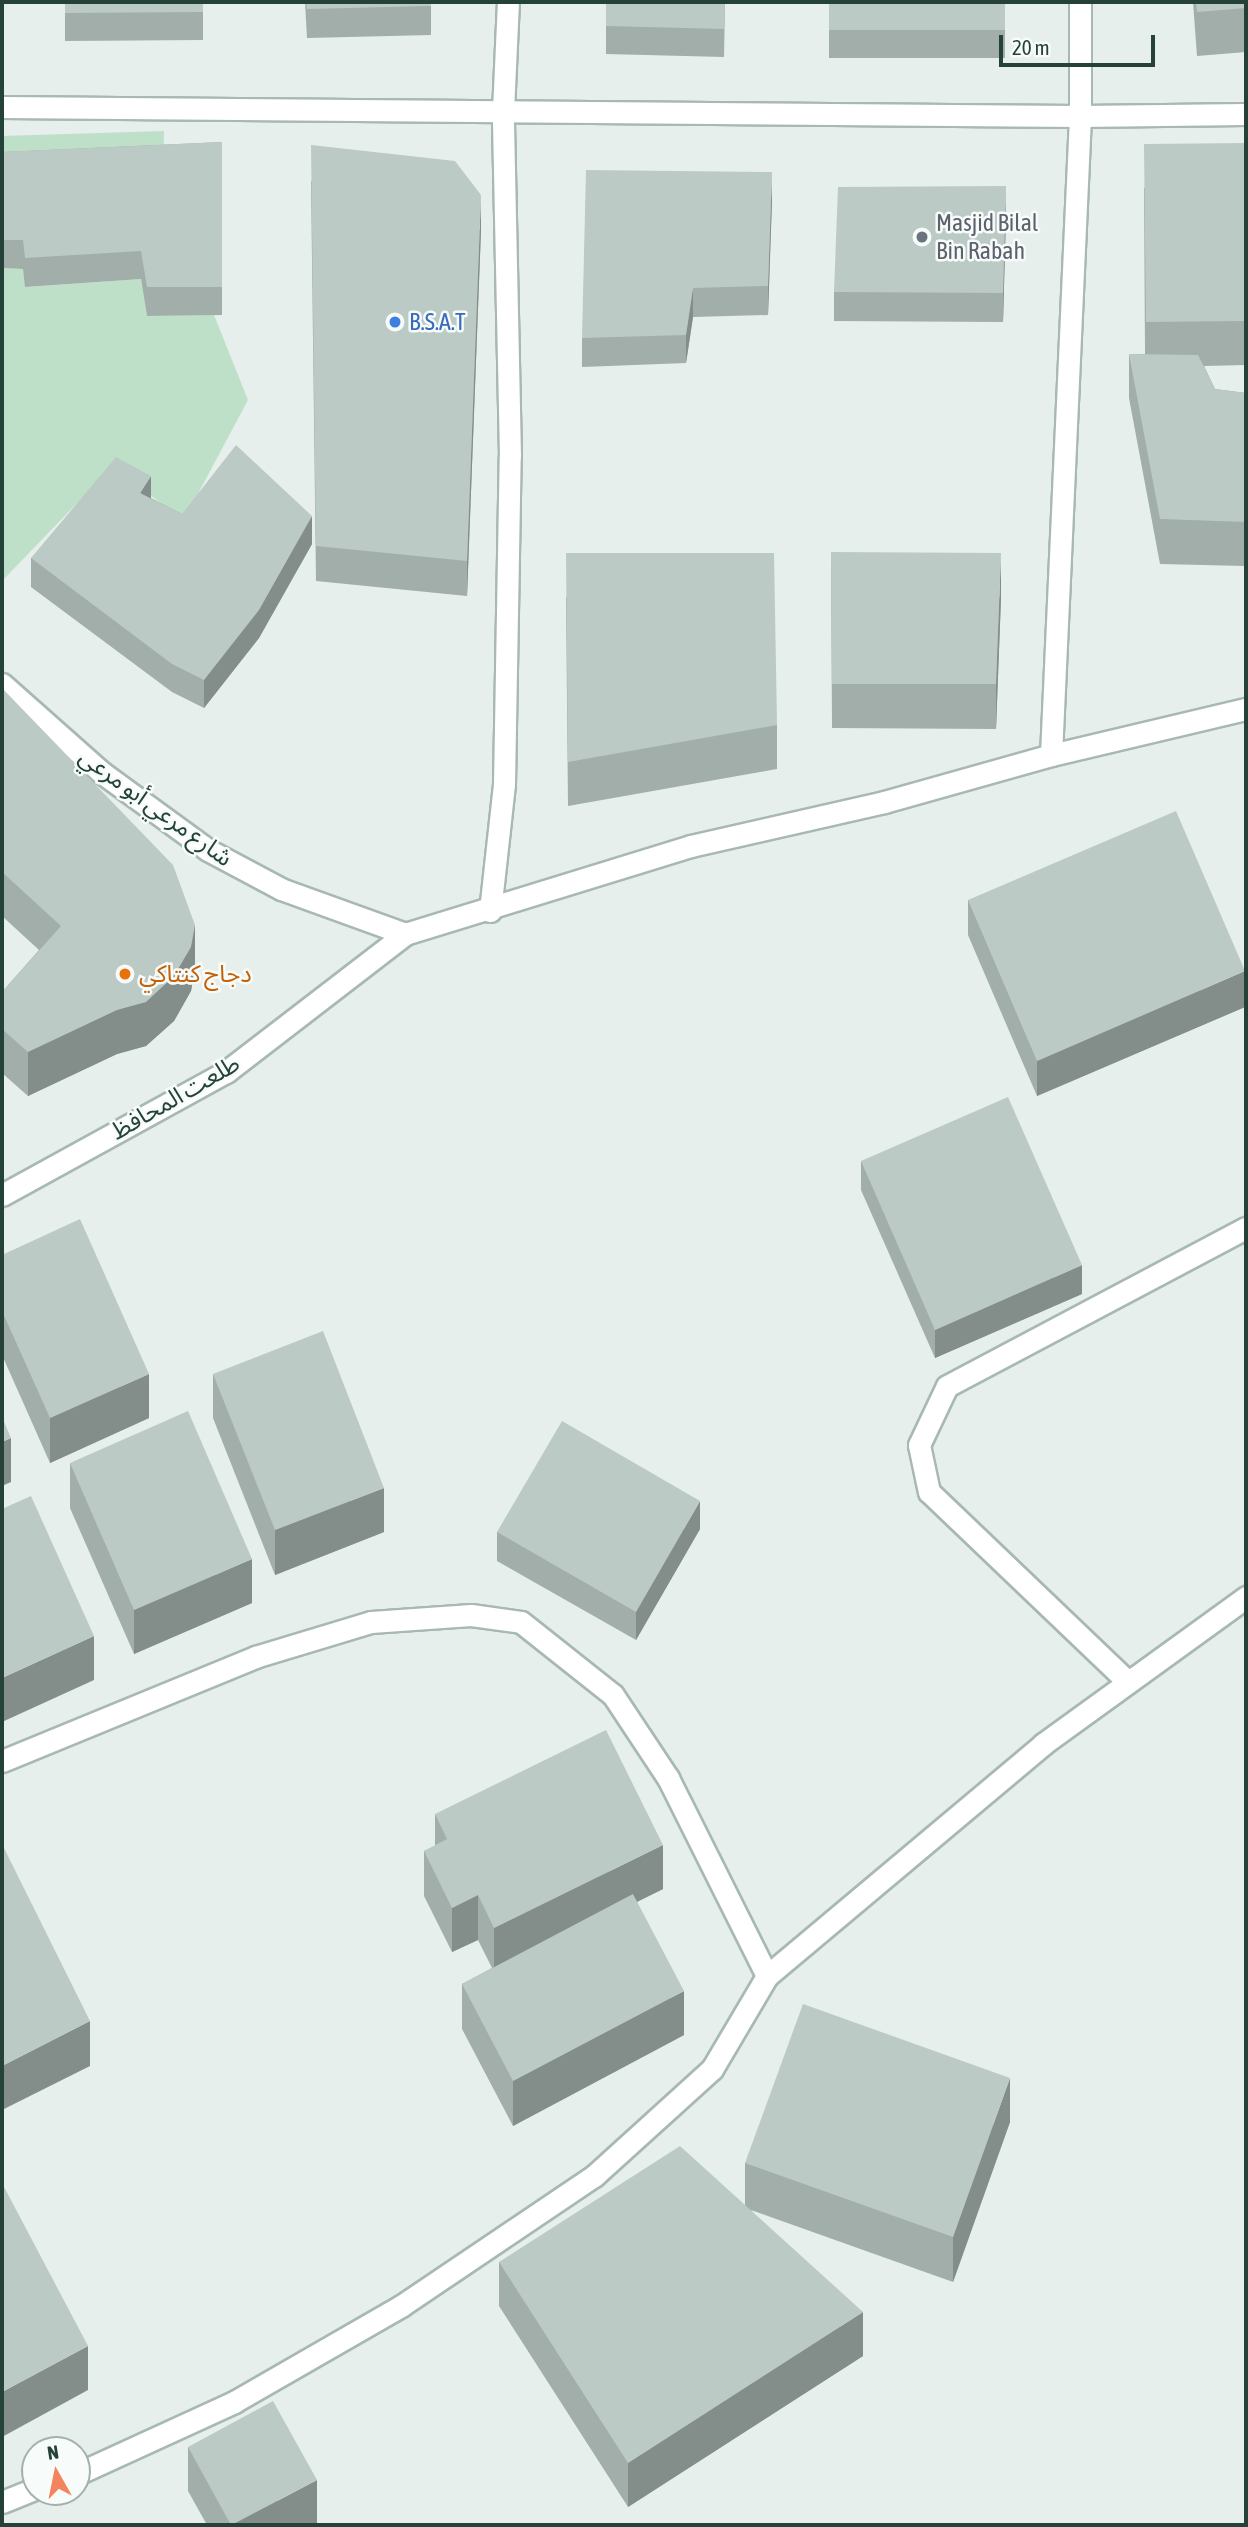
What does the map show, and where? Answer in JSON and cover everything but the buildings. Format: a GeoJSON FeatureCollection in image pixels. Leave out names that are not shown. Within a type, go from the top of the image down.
{"type":"FeatureCollection","features":[{"type":"Feature","properties":{"kind":"street"},"geometry":{"type":"LineString","coordinates":[[490,911],[504,784],[509,470],[503,111],[508,2]]}},
{"type":"Feature","properties":{"kind":"street"},"geometry":{"type":"LineString","coordinates":[[1051,755],[1080,116],[1080,2]]}},
{"type":"Feature","properties":{"kind":"street"},"geometry":{"type":"LineString","coordinates":[[2,107],[1080,116],[1246,114]]}},
{"type":"Feature","properties":{"kind":"street","name":"شارع مرعي أبو مرعي"},"geometry":{"type":"LineString","coordinates":[[2,684],[102,772],[208,850],[281,889],[405,934]]}},
{"type":"Feature","properties":{"kind":"street"},"geometry":{"type":"LineString","coordinates":[[405,934],[490,911],[691,846],[884,802],[1051,755],[1246,709]]}},
{"type":"Feature","properties":{"kind":"street","name":"طلعت المحافظ"},"geometry":{"type":"LineString","coordinates":[[2,1195],[226,1072],[405,934]]}},
{"type":"Feature","properties":{"kind":"street"},"geometry":{"type":"LineString","coordinates":[[1128,1682],[929,1492],[919,1445],[947,1386],[1246,1228]]}},
{"type":"Feature","properties":{"kind":"street"},"geometry":{"type":"LineString","coordinates":[[91,2467],[258,2389],[401,2306],[594,2176],[712,2069],[767,1976],[1043,1744],[1246,1597]]}},
{"type":"Feature","properties":{"kind":"street"},"geometry":{"type":"LineString","coordinates":[[2,1761],[255,1657],[371,1622],[471,1615],[521,1622],[613,1695],[668,1777],[767,1976]]}},
{"type":"Feature","properties":{"kind":"street"},"geometry":{"type":"LineString","coordinates":[[2,2502],[21,2495]]}},
{"type":"Feature","properties":{"kind":"green space"},"geometry":{"type":"Polygon","coordinates":[[[164,131],[163,173],[2,181],[2,136],[164,131]]]}},
{"type":"Feature","properties":{"kind":"green space"},"geometry":{"type":"Polygon","coordinates":[[[2,268],[23,269],[26,287],[141,279],[147,316],[214,315],[248,400],[184,520],[112,467],[2,581],[2,268]]]}},
{"type":"Feature","properties":{"kind":"place","name":"Masjid Bilal Bin Rabah"},"geometry":{"type":"Point","coordinates":[922,237]}},
{"type":"Feature","properties":{"kind":"place","name":"B.S.A.T"},"geometry":{"type":"Point","coordinates":[395,322]}},
{"type":"Feature","properties":{"kind":"place","name":"دجاج كنتاكي"},"geometry":{"type":"Point","coordinates":[125,974]}}]}
